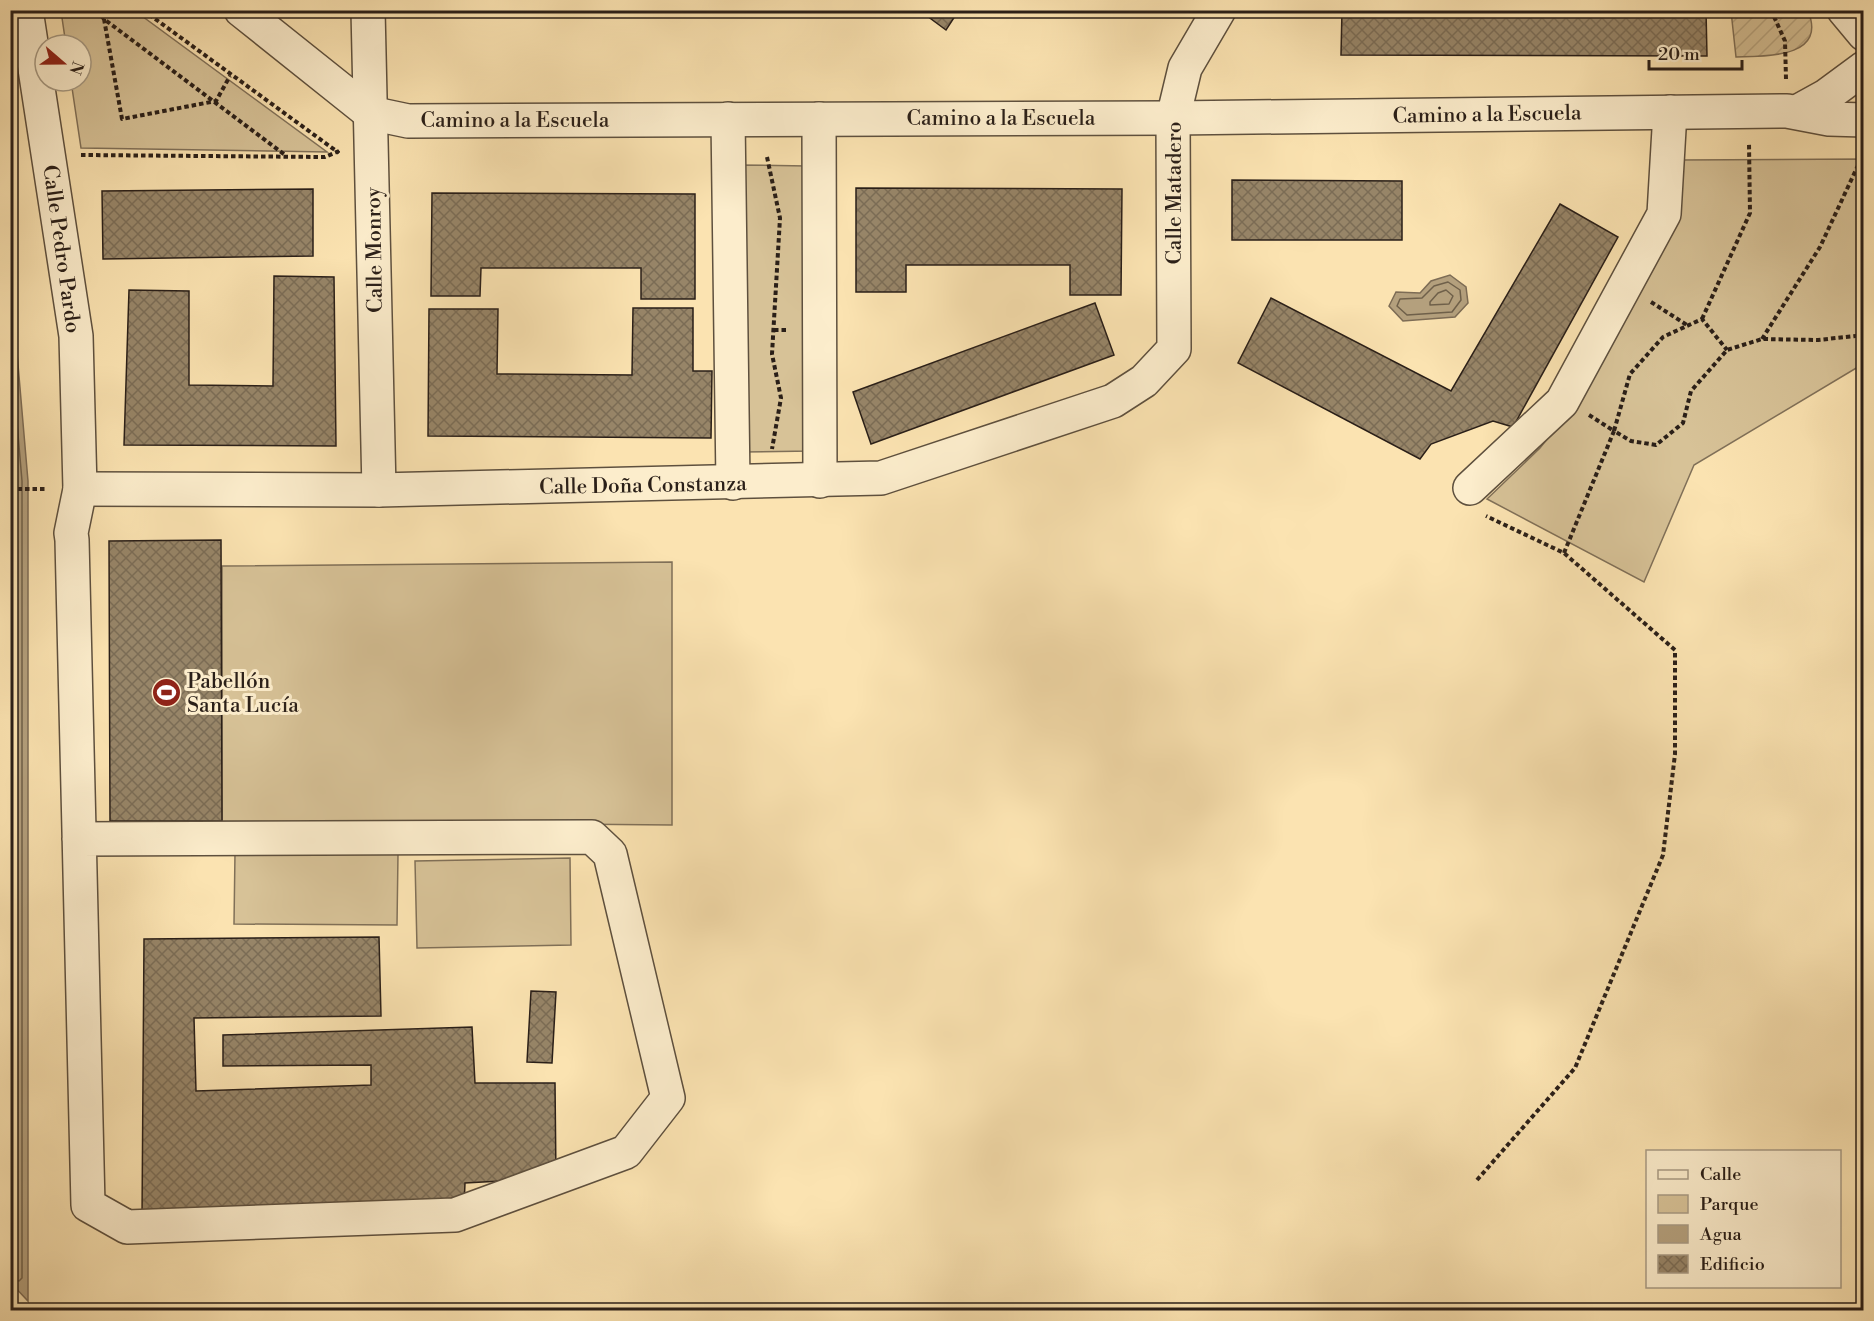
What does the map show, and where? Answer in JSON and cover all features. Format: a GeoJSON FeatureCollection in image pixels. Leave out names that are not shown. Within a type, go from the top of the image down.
{"type":"FeatureCollection","features":[{"type":"Feature","properties":{"kind":"street","name":"Calle Pedro Pardo"},"geometry":{"type":"LineString","coordinates":[[27,10],[76,336],[80,489],[71,533],[88,1205],[127,1227],[455,1215],[626,1152],[668,1098],[610,854],[592,837],[79,839]]}},
{"type":"Feature","properties":{"kind":"street","name":"Camino a la Escuela"},"geometry":{"type":"LineString","coordinates":[[241,10],[370,113],[408,121],[1173,118],[1792,111],[1829,120],[1862,134]]}},
{"type":"Feature","properties":{"kind":"street","name":"Calle Monroy"},"geometry":{"type":"LineString","coordinates":[[368,10],[379,490]]}},
{"type":"Feature","properties":{"kind":"street","name":"Calle Matadero"},"geometry":{"type":"LineString","coordinates":[[1174,349],[1173,118],[1185,68],[1219,10]]}},
{"type":"Feature","properties":{"kind":"street"},"geometry":{"type":"LineString","coordinates":[[1844,10],[1863,34]]}},
{"type":"Feature","properties":{"kind":"street","name":"Camino a la Escuela"},"geometry":{"type":"LineString","coordinates":[[1792,111],[1826,96],[1863,68]]}},
{"type":"Feature","properties":{"kind":"street"},"geometry":{"type":"LineString","coordinates":[[1470,488],[1562,402],[1664,214],[1670,112]]}},
{"type":"Feature","properties":{"kind":"street"},"geometry":{"type":"LineString","coordinates":[[728,119],[733,483]]}},
{"type":"Feature","properties":{"kind":"street"},"geometry":{"type":"LineString","coordinates":[[819,119],[820,481]]}},
{"type":"Feature","properties":{"kind":"street","name":"Calle Doña Constanza"},"geometry":{"type":"LineString","coordinates":[[80,489],[379,490],[881,478],[1113,401],[1144,381],[1174,349]]}},
{"type":"Feature","properties":{"kind":"path"},"geometry":{"type":"LineString","coordinates":[[96,10],[104,19],[286,156]]}},
{"type":"Feature","properties":{"kind":"path"},"geometry":{"type":"LineString","coordinates":[[143,10],[230,76],[339,151],[341,160]]}},
{"type":"Feature","properties":{"kind":"path"},"geometry":{"type":"LineString","coordinates":[[1771,10],[1785,41],[1792,111]]}},
{"type":"Feature","properties":{"kind":"path"},"geometry":{"type":"LineString","coordinates":[[104,19],[122,119],[216,102]]}},
{"type":"Feature","properties":{"kind":"path"},"geometry":{"type":"LineString","coordinates":[[216,102],[230,76]]}},
{"type":"Feature","properties":{"kind":"path"},"geometry":{"type":"LineString","coordinates":[[1564,553],[1614,431],[1630,374],[1663,337],[1702,319],[1750,213],[1751,160],[1745,112]]}},
{"type":"Feature","properties":{"kind":"path"},"geometry":{"type":"LineString","coordinates":[[1762,339],[1820,247],[1861,159],[1862,134]]}},
{"type":"Feature","properties":{"kind":"path"},"geometry":{"type":"LineString","coordinates":[[75,155],[325,157],[339,151]]}},
{"type":"Feature","properties":{"kind":"path"},"geometry":{"type":"LineString","coordinates":[[766,157],[780,218],[772,354],[781,398],[776,435],[769,458]]}},
{"type":"Feature","properties":{"kind":"path"},"geometry":{"type":"LineString","coordinates":[[1624,287],[1688,326]]}},
{"type":"Feature","properties":{"kind":"path"},"geometry":{"type":"LineString","coordinates":[[1702,319],[1727,350]]}},
{"type":"Feature","properties":{"kind":"path"},"geometry":{"type":"LineString","coordinates":[[1614,431],[1631,441],[1656,445],[1683,423],[1691,391],[1727,350],[1762,339],[1818,340],[1863,335]]}},
{"type":"Feature","properties":{"kind":"path"},"geometry":{"type":"LineString","coordinates":[[1470,488],[1478,512],[1564,553],[1675,650],[1676,754],[1663,855],[1575,1068],[1477,1180]]}},
{"type":"Feature","properties":{"kind":"path"},"geometry":{"type":"LineString","coordinates":[[13,489],[32,489]]}},
{"type":"Feature","properties":{"kind":"green space"},"geometry":{"type":"Polygon","coordinates":[[[61,11],[135,11],[327,152],[81,148],[73,93],[93,93],[93,33],[64,33],[61,11]]]}},
{"type":"Feature","properties":{"kind":"green space"},"geometry":{"type":"Polygon","coordinates":[[[1731,11],[1808,11],[1812,27],[1809,38],[1790,52],[1736,57],[1731,11]]]}},
{"type":"Feature","properties":{"kind":"green space"},"geometry":{"type":"Polygon","coordinates":[[[1863,159],[1863,364],[1694,465],[1644,582],[1487,499],[1540,448],[1579,399],[1657,262],[1673,226],[1680,160],[1863,159]]]}},
{"type":"Feature","properties":{"kind":"green space"},"geometry":{"type":"Polygon","coordinates":[[[739,165],[807,166],[812,451],[743,452],[739,165]]]}},
{"type":"Feature","properties":{"kind":"green space"},"geometry":{"type":"Polygon","coordinates":[[[672,562],[672,825],[222,821],[222,566],[672,562]]]}},
{"type":"Feature","properties":{"kind":"green space"},"geometry":{"type":"Polygon","coordinates":[[[235,853],[398,854],[397,925],[234,924],[235,853]]]}},
{"type":"Feature","properties":{"kind":"green space"},"geometry":{"type":"Polygon","coordinates":[[[570,858],[571,945],[417,948],[415,861],[570,858]]]}},
{"type":"Feature","properties":{"kind":"water"},"geometry":{"type":"Polygon","coordinates":[[[1450,275],[1466,287],[1468,303],[1455,317],[1403,321],[1389,306],[1396,292],[1420,293],[1431,281],[1450,275]]]}},
{"type":"Feature","properties":{"kind":"water"},"geometry":{"type":"Polygon","coordinates":[[[11,283],[28,481],[28,1301],[10,1282],[11,283]]]}},
{"type":"Feature","properties":{"kind":"building"},"geometry":{"type":"Polygon","coordinates":[[[919,10],[959,10],[946,30],[919,10]]]}},
{"type":"Feature","properties":{"kind":"building"},"geometry":{"type":"Polygon","coordinates":[[[1342,10],[1706,10],[1707,56],[1341,55],[1342,10]]]}},
{"type":"Feature","properties":{"kind":"building"},"geometry":{"type":"Polygon","coordinates":[[[1232,180],[1402,181],[1402,240],[1232,240],[1232,180]]]}},
{"type":"Feature","properties":{"kind":"building"},"geometry":{"type":"Polygon","coordinates":[[[856,188],[1122,189],[1121,295],[1070,295],[1070,265],[906,265],[906,292],[856,292],[856,188]]]}},
{"type":"Feature","properties":{"kind":"building"},"geometry":{"type":"Polygon","coordinates":[[[313,189],[313,256],[103,259],[102,191],[313,189]]]}},
{"type":"Feature","properties":{"kind":"building"},"geometry":{"type":"Polygon","coordinates":[[[432,193],[695,194],[695,299],[641,299],[641,268],[481,268],[480,296],[431,296],[432,193]]]}},
{"type":"Feature","properties":{"kind":"building"},"geometry":{"type":"Polygon","coordinates":[[[1560,204],[1618,237],[1513,427],[1493,421],[1431,444],[1420,459],[1238,363],[1271,298],[1451,391],[1560,204]]]}},
{"type":"Feature","properties":{"kind":"building"},"geometry":{"type":"Polygon","coordinates":[[[274,276],[334,277],[336,446],[124,445],[129,290],[189,291],[189,385],[273,386],[274,276]]]}},
{"type":"Feature","properties":{"kind":"building"},"geometry":{"type":"Polygon","coordinates":[[[1095,303],[1114,355],[871,444],[853,392],[1095,303]]]}},
{"type":"Feature","properties":{"kind":"building"},"geometry":{"type":"Polygon","coordinates":[[[633,308],[693,308],[693,371],[712,371],[711,438],[428,436],[429,309],[498,309],[497,374],[632,375],[633,308]]]}},
{"type":"Feature","properties":{"kind":"building","name":"Pabellón Santa Lucía"},"geometry":{"type":"Polygon","coordinates":[[[221,540],[222,821],[110,821],[109,541],[221,540]]]}},
{"type":"Feature","properties":{"kind":"building"},"geometry":{"type":"Polygon","coordinates":[[[379,937],[381,1016],[194,1018],[196,1091],[371,1085],[371,1065],[223,1066],[223,1035],[472,1027],[475,1083],[555,1083],[556,1178],[465,1183],[464,1207],[142,1218],[144,939],[379,937]]]}},
{"type":"Feature","properties":{"kind":"building"},"geometry":{"type":"Polygon","coordinates":[[[531,991],[556,992],[552,1063],[527,1062],[531,991]]]}},
{"type":"Feature","properties":{"kind":"place","name":"Pabellón Santa Lucía"},"geometry":{"type":"Point","coordinates":[166,693]}}]}
